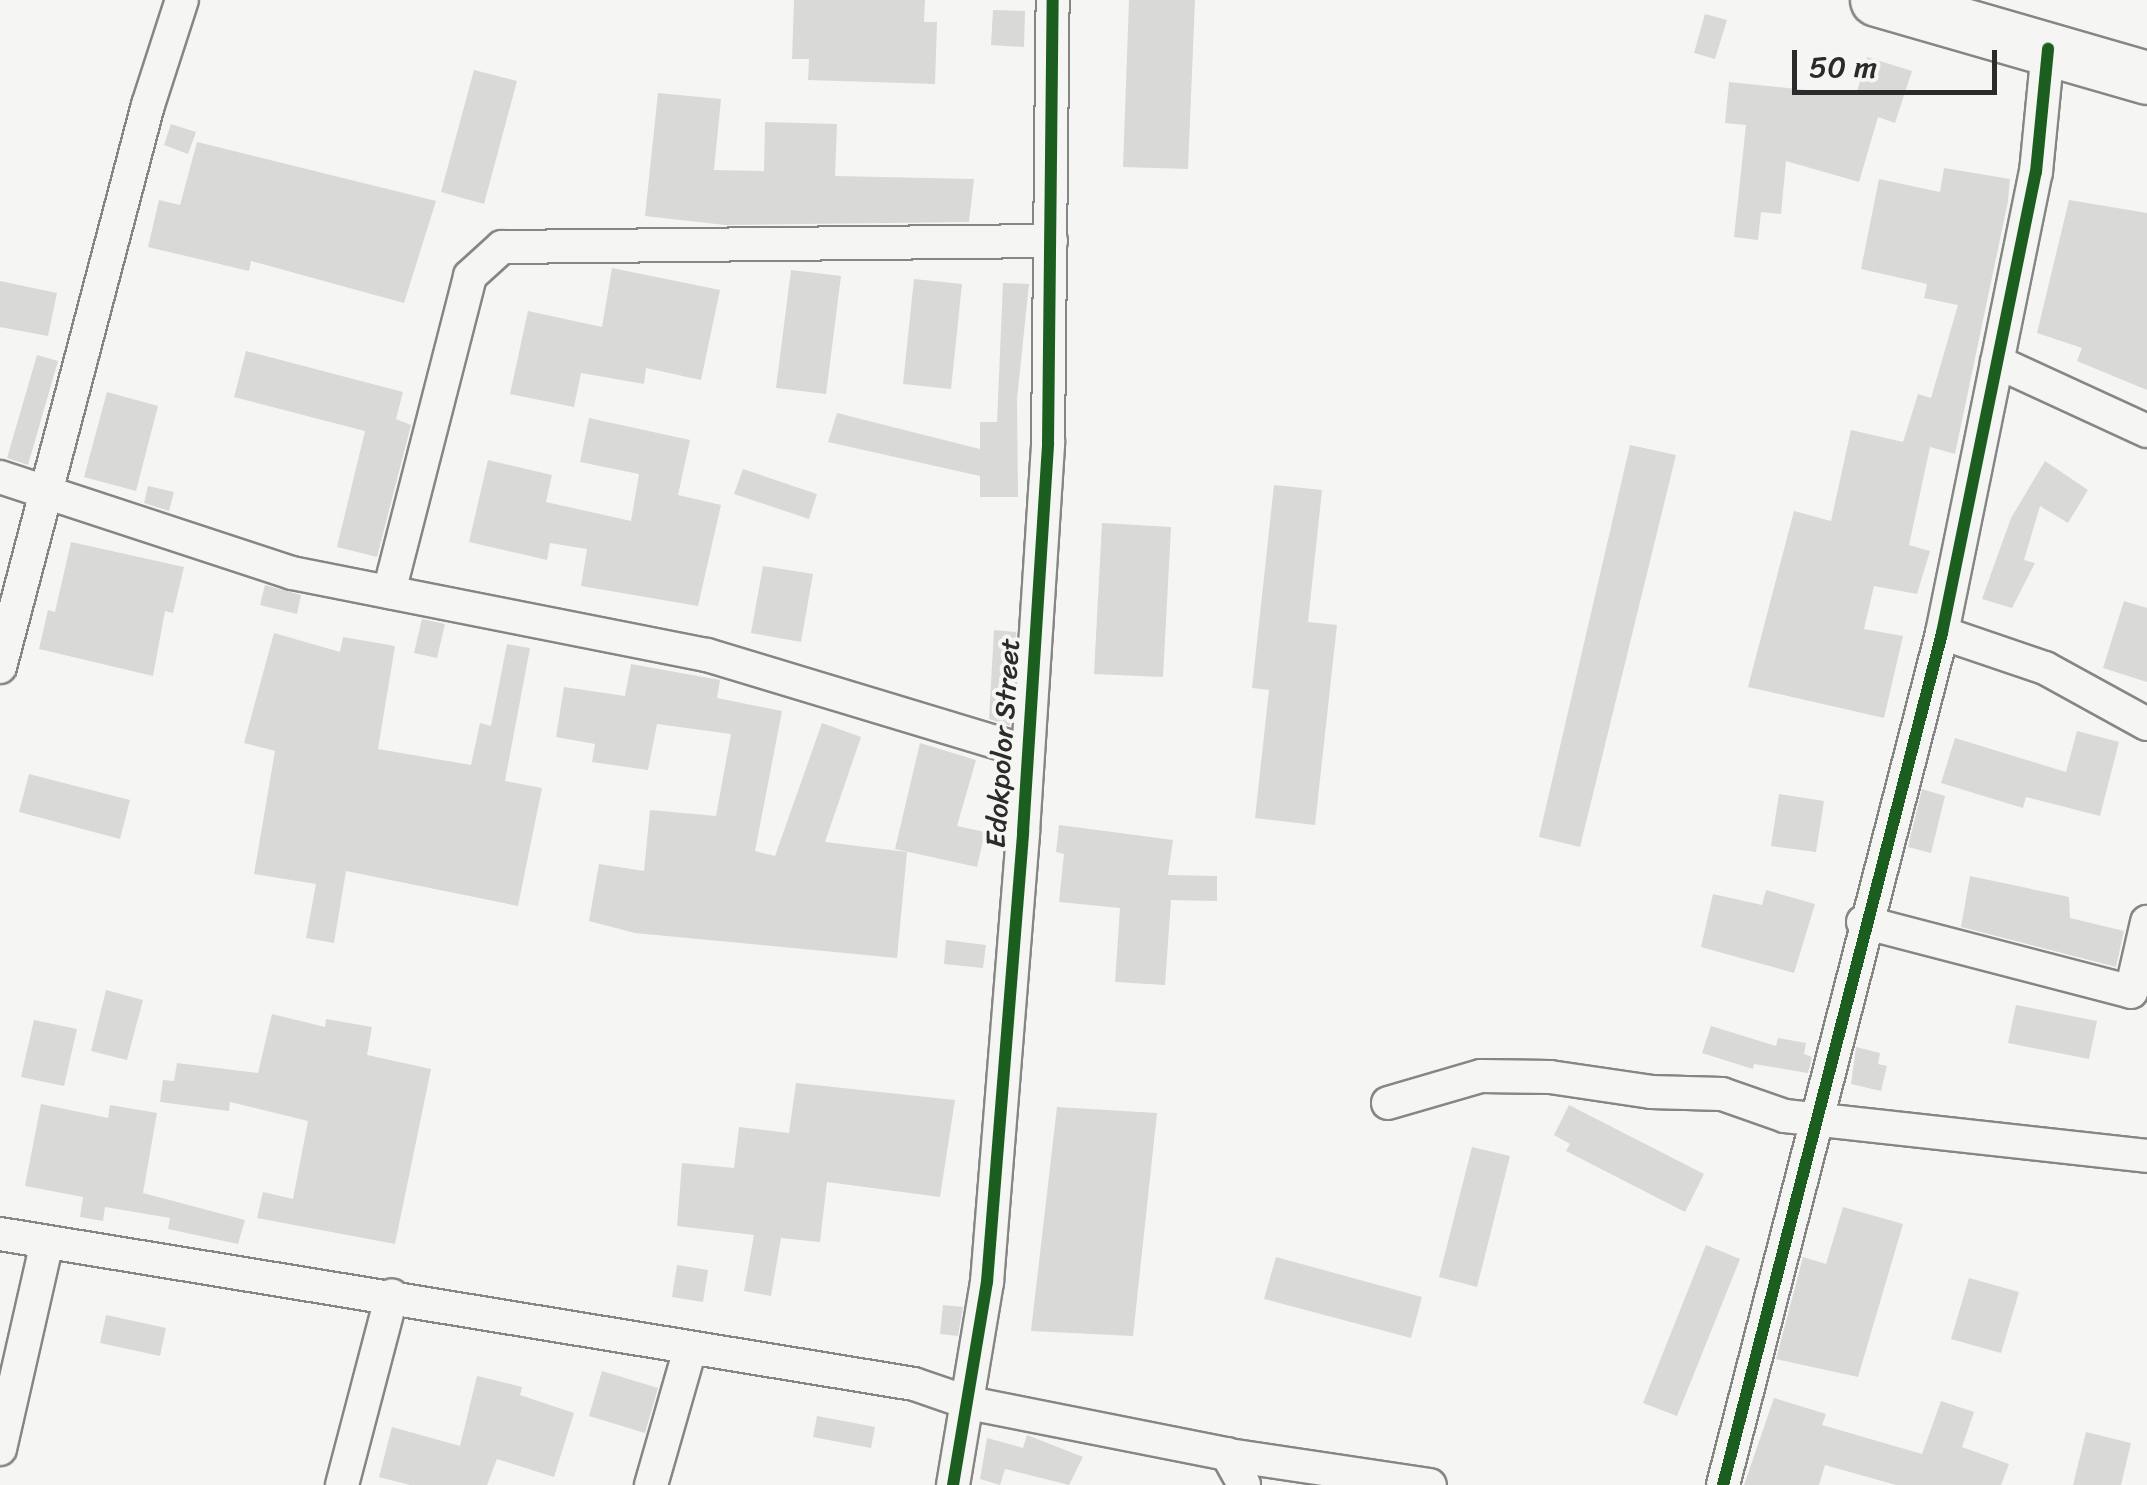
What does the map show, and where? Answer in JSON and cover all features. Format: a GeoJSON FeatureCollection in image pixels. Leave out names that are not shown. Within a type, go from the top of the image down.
{"type":"FeatureCollection","features":[{"type":"Feature","properties":{"kind":"highway"},"geometry":{"type":"LineString","coordinates":[[1899,3],[2147,78]]}},
{"type":"Feature","properties":{"kind":"street"},"geometry":{"type":"LineString","coordinates":[[0,666],[50,495],[148,105],[182,0]]}},
{"type":"Feature","properties":{"kind":"street","name":"Edokpolor Street"},"geometry":{"type":"LineString","coordinates":[[953,1485],[987,1282],[1028,752],[1048,443],[1053,0]]}},
{"type":"Feature","properties":{"kind":"street"},"geometry":{"type":"LineString","coordinates":[[1723,1485],[1818,1118],[1862,922],[1942,633],[2036,172],[2048,49]]}},
{"type":"Feature","properties":{"kind":"street"},"geometry":{"type":"LineString","coordinates":[[389,592],[470,276],[502,248],[1050,241]]}},
{"type":"Feature","properties":{"kind":"street"},"geometry":{"type":"LineString","coordinates":[[1997,362],[2147,431]]}},
{"type":"Feature","properties":{"kind":"street"},"geometry":{"type":"LineString","coordinates":[[0,477],[292,573],[707,655],[1028,752]]}},
{"type":"Feature","properties":{"kind":"street"},"geometry":{"type":"LineString","coordinates":[[1942,633],[2045,668],[2147,724]]}},
{"type":"Feature","properties":{"kind":"street"},"geometry":{"type":"LineString","coordinates":[[1862,922],[2131,992],[2147,922]]}},
{"type":"Feature","properties":{"kind":"street"},"geometry":{"type":"LineString","coordinates":[[1388,1103],[1481,1076],[1550,1078],[1651,1092],[1722,1094],[1785,1116],[2147,1156]]}},
{"type":"Feature","properties":{"kind":"street"},"geometry":{"type":"LineString","coordinates":[[0,1234],[894,1380],[969,1402],[1228,1455],[1430,1485]]}},
{"type":"Feature","properties":{"kind":"street"},"geometry":{"type":"LineString","coordinates":[[0,1449],[47,1242]]}},
{"type":"Feature","properties":{"kind":"street"},"geometry":{"type":"LineString","coordinates":[[342,1485],[392,1295]]}},
{"type":"Feature","properties":{"kind":"street"},"geometry":{"type":"LineString","coordinates":[[651,1485],[690,1349]]}},
{"type":"Feature","properties":{"kind":"street"},"geometry":{"type":"LineString","coordinates":[[1228,1455],[1244,1485]]}},
{"type":"Feature","properties":{"kind":"building"},"geometry":{"type":"Polygon","coordinates":[[[794,0],[925,0],[924,22],[937,22],[935,84],[808,80],[809,59],[792,59],[794,0]]]}},
{"type":"Feature","properties":{"kind":"building"},"geometry":{"type":"Polygon","coordinates":[[[1129,0],[1195,0],[1188,169],[1123,167],[1129,0]]]}},
{"type":"Feature","properties":{"kind":"building"},"geometry":{"type":"Polygon","coordinates":[[[993,10],[1025,11],[1024,47],[991,45],[993,10]]]}},
{"type":"Feature","properties":{"kind":"building"},"geometry":{"type":"Polygon","coordinates":[[[1705,14],[1727,20],[1715,59],[1694,53],[1705,14]]]}},
{"type":"Feature","properties":{"kind":"building"},"geometry":{"type":"Polygon","coordinates":[[[1867,57],[1912,71],[1895,123],[1878,117],[1859,182],[1786,161],[1781,214],[1761,212],[1758,240],[1734,237],[1746,125],[1725,123],[1729,82],[1856,95],[1867,57]]]}},
{"type":"Feature","properties":{"kind":"building"},"geometry":{"type":"Polygon","coordinates":[[[474,70],[517,81],[484,204],[441,192],[474,70]]]}},
{"type":"Feature","properties":{"kind":"building"},"geometry":{"type":"Polygon","coordinates":[[[658,93],[721,99],[714,170],[764,171],[765,122],[837,124],[835,176],[974,179],[969,222],[725,225],[645,216],[658,93]]]}},
{"type":"Feature","properties":{"kind":"building"},"geometry":{"type":"Polygon","coordinates":[[[171,124],[196,132],[188,154],[164,145],[171,124]]]}},
{"type":"Feature","properties":{"kind":"building"},"geometry":{"type":"Polygon","coordinates":[[[197,142],[436,201],[404,303],[251,261],[249,271],[148,247],[159,200],[180,205],[197,142]]]}},
{"type":"Feature","properties":{"kind":"building"},"geometry":{"type":"Polygon","coordinates":[[[1944,168],[2010,179],[2008,201],[1955,454],[1930,447],[1909,545],[1930,551],[1917,594],[1874,586],[1864,629],[1903,636],[1884,718],[1748,687],[1794,511],[1831,521],[1851,430],[1903,442],[1918,394],[1931,398],[1958,305],[1924,298],[1927,284],[1861,269],[1879,179],[1940,192],[1944,168]]]}},
{"type":"Feature","properties":{"kind":"building"},"geometry":{"type":"Polygon","coordinates":[[[2069,200],[2147,213],[2147,390],[2077,361],[2082,348],[2037,333],[2069,200]]]}},
{"type":"Feature","properties":{"kind":"building"},"geometry":{"type":"Polygon","coordinates":[[[612,268],[720,290],[701,380],[646,368],[644,384],[581,373],[574,407],[510,394],[528,311],[602,327],[612,268]]]}},
{"type":"Feature","properties":{"kind":"building"},"geometry":{"type":"Polygon","coordinates":[[[791,270],[841,276],[826,394],[776,388],[791,270]]]}},
{"type":"Feature","properties":{"kind":"building"},"geometry":{"type":"Polygon","coordinates":[[[914,279],[962,284],[951,389],[903,384],[914,279]]]}},
{"type":"Feature","properties":{"kind":"building"},"geometry":{"type":"Polygon","coordinates":[[[0,281],[57,293],[48,336],[0,327],[0,281]]]}},
{"type":"Feature","properties":{"kind":"building"},"geometry":{"type":"Polygon","coordinates":[[[1003,283],[1029,284],[1017,399],[1018,497],[980,497],[980,476],[828,442],[837,413],[980,449],[980,422],[997,422],[1003,283]]]}},
{"type":"Feature","properties":{"kind":"building"},"geometry":{"type":"Polygon","coordinates":[[[246,351],[403,392],[396,419],[411,425],[377,557],[337,547],[365,431],[234,397],[246,351]]]}},
{"type":"Feature","properties":{"kind":"building"},"geometry":{"type":"Polygon","coordinates":[[[37,355],[58,361],[28,465],[7,458],[37,355]]]}},
{"type":"Feature","properties":{"kind":"building"},"geometry":{"type":"Polygon","coordinates":[[[107,392],[158,406],[136,491],[84,477],[107,392]]]}},
{"type":"Feature","properties":{"kind":"building"},"geometry":{"type":"Polygon","coordinates":[[[589,418],[690,440],[678,495],[721,505],[698,606],[581,586],[587,549],[550,543],[547,560],[469,542],[488,460],[552,475],[546,502],[631,521],[639,474],[580,462],[589,418]]]}},
{"type":"Feature","properties":{"kind":"building"},"geometry":{"type":"Polygon","coordinates":[[[1630,445],[1676,455],[1580,847],[1539,837],[1630,445]]]}},
{"type":"Feature","properties":{"kind":"building"},"geometry":{"type":"Polygon","coordinates":[[[2045,461],[2088,490],[2068,523],[2040,506],[2024,560],[2035,563],[2012,608],[1982,599],[2011,518],[2045,461]]]}},
{"type":"Feature","properties":{"kind":"building"},"geometry":{"type":"Polygon","coordinates":[[[743,469],[817,494],[809,519],[734,494],[743,469]]]}},
{"type":"Feature","properties":{"kind":"building"},"geometry":{"type":"Polygon","coordinates":[[[1274,485],[1322,490],[1308,622],[1337,625],[1315,825],[1255,818],[1269,690],[1252,688],[1274,485]]]}},
{"type":"Feature","properties":{"kind":"building"},"geometry":{"type":"Polygon","coordinates":[[[148,486],[174,492],[169,511],[144,503],[148,486]]]}},
{"type":"Feature","properties":{"kind":"building"},"geometry":{"type":"Polygon","coordinates":[[[1102,523],[1171,527],[1163,677],[1094,674],[1102,523]]]}},
{"type":"Feature","properties":{"kind":"building"},"geometry":{"type":"Polygon","coordinates":[[[71,542],[184,567],[173,613],[165,611],[153,676],[39,649],[48,610],[55,612],[71,542]]]}},
{"type":"Feature","properties":{"kind":"building"},"geometry":{"type":"Polygon","coordinates":[[[763,566],[813,574],[801,642],[751,633],[763,566]]]}},
{"type":"Feature","properties":{"kind":"building"},"geometry":{"type":"Polygon","coordinates":[[[265,585],[301,595],[297,614],[260,605],[265,585]]]}},
{"type":"Feature","properties":{"kind":"building"},"geometry":{"type":"Polygon","coordinates":[[[2124,601],[2147,608],[2147,682],[2103,668],[2124,601]]]}},
{"type":"Feature","properties":{"kind":"building"},"geometry":{"type":"Polygon","coordinates":[[[422,619],[445,624],[437,658],[414,653],[422,619]]]}},
{"type":"Feature","properties":{"kind":"building"},"geometry":{"type":"Polygon","coordinates":[[[994,630],[1016,632],[1010,726],[989,719],[994,630]]]}},
{"type":"Feature","properties":{"kind":"building"},"geometry":{"type":"Polygon","coordinates":[[[274,633],[340,652],[343,637],[395,646],[378,749],[471,765],[480,723],[491,726],[507,644],[530,648],[505,781],[542,788],[518,906],[346,871],[334,943],[306,938],[316,884],[254,874],[275,751],[244,743],[274,633]]]}},
{"type":"Feature","properties":{"kind":"building"},"geometry":{"type":"Polygon","coordinates":[[[631,664],[720,680],[717,698],[782,711],[755,851],[775,856],[822,723],[861,737],[825,842],[907,852],[897,958],[635,933],[589,921],[599,864],[644,871],[650,810],[716,816],[731,734],[657,724],[648,770],[592,762],[595,744],[556,737],[564,687],[625,696],[631,664]]]}},
{"type":"Feature","properties":{"kind":"building"},"geometry":{"type":"Polygon","coordinates":[[[2077,731],[2119,742],[2100,816],[2026,797],[2023,808],[1941,783],[1955,738],[2066,772],[2077,731]]]}},
{"type":"Feature","properties":{"kind":"building"},"geometry":{"type":"Polygon","coordinates":[[[920,743],[976,760],[957,826],[985,832],[977,867],[895,849],[920,743]]]}},
{"type":"Feature","properties":{"kind":"building"},"geometry":{"type":"Polygon","coordinates":[[[29,774],[130,800],[120,839],[19,812],[29,774]]]}},
{"type":"Feature","properties":{"kind":"building"},"geometry":{"type":"Polygon","coordinates":[[[1922,789],[1945,796],[1931,853],[1908,847],[1922,789]]]}},
{"type":"Feature","properties":{"kind":"building"},"geometry":{"type":"Polygon","coordinates":[[[1779,794],[1824,801],[1816,852],[1771,846],[1779,794]]]}},
{"type":"Feature","properties":{"kind":"building"},"geometry":{"type":"Polygon","coordinates":[[[1059,825],[1173,840],[1168,875],[1217,876],[1217,901],[1171,900],[1165,985],[1115,982],[1120,908],[1059,902],[1064,854],[1056,852],[1059,825]]]}},
{"type":"Feature","properties":{"kind":"building"},"geometry":{"type":"Polygon","coordinates":[[[1970,876],[2069,897],[2070,918],[2124,931],[2116,967],[1961,927],[1970,876]]]}},
{"type":"Feature","properties":{"kind":"building"},"geometry":{"type":"Polygon","coordinates":[[[1766,890],[1815,904],[1794,973],[1701,947],[1713,894],[1762,905],[1766,890]]]}},
{"type":"Feature","properties":{"kind":"building"},"geometry":{"type":"Polygon","coordinates":[[[946,940],[986,945],[983,968],[944,964],[946,940]]]}},
{"type":"Feature","properties":{"kind":"building"},"geometry":{"type":"Polygon","coordinates":[[[106,990],[143,1000],[127,1060],[91,1051],[106,990]]]}},
{"type":"Feature","properties":{"kind":"building"},"geometry":{"type":"Polygon","coordinates":[[[2016,1005],[2097,1021],[2089,1059],[2008,1043],[2016,1005]]]}},
{"type":"Feature","properties":{"kind":"building"},"geometry":{"type":"Polygon","coordinates":[[[272,1014],[325,1027],[326,1019],[372,1027],[367,1055],[431,1069],[395,1244],[257,1218],[263,1192],[293,1199],[308,1121],[230,1102],[229,1111],[160,1102],[163,1080],[174,1081],[177,1063],[258,1073],[272,1014]]]}},
{"type":"Feature","properties":{"kind":"building"},"geometry":{"type":"Polygon","coordinates":[[[34,1020],[77,1029],[64,1086],[21,1077],[34,1020]]]}},
{"type":"Feature","properties":{"kind":"building"},"geometry":{"type":"Polygon","coordinates":[[[1711,1026],[1776,1046],[1778,1038],[1806,1043],[1804,1054],[1812,1057],[1808,1073],[1754,1064],[1753,1069],[1702,1053],[1711,1026]]]}},
{"type":"Feature","properties":{"kind":"building"},"geometry":{"type":"Polygon","coordinates":[[[1856,1047],[1880,1053],[1878,1064],[1887,1066],[1881,1091],[1851,1084],[1856,1047]]]}},
{"type":"Feature","properties":{"kind":"building"},"geometry":{"type":"Polygon","coordinates":[[[796,1083],[955,1100],[940,1197],[827,1182],[820,1242],[781,1238],[771,1296],[744,1291],[754,1235],[677,1226],[682,1163],[734,1168],[739,1127],[789,1133],[796,1083]]]}},
{"type":"Feature","properties":{"kind":"building"},"geometry":{"type":"Polygon","coordinates":[[[41,1104],[108,1118],[110,1105],[157,1113],[143,1193],[245,1220],[238,1244],[168,1229],[170,1218],[105,1207],[103,1221],[80,1217],[83,1197],[25,1186],[41,1104]]]}},
{"type":"Feature","properties":{"kind":"building"},"geometry":{"type":"Polygon","coordinates":[[[1569,1105],[1704,1174],[1685,1212],[1566,1151],[1570,1144],[1554,1135],[1569,1105]]]}},
{"type":"Feature","properties":{"kind":"building"},"geometry":{"type":"Polygon","coordinates":[[[1057,1107],[1157,1113],[1133,1336],[1031,1331],[1057,1107]]]}},
{"type":"Feature","properties":{"kind":"building"},"geometry":{"type":"Polygon","coordinates":[[[1472,1147],[1510,1156],[1477,1287],[1439,1277],[1472,1147]]]}},
{"type":"Feature","properties":{"kind":"building"},"geometry":{"type":"Polygon","coordinates":[[[1843,1207],[1903,1224],[1858,1377],[1776,1359],[1803,1257],[1826,1264],[1843,1207]]]}},
{"type":"Feature","properties":{"kind":"building"},"geometry":{"type":"Polygon","coordinates":[[[1706,1245],[1740,1259],[1677,1416],[1643,1403],[1706,1245]]]}},
{"type":"Feature","properties":{"kind":"building"},"geometry":{"type":"Polygon","coordinates":[[[1276,1257],[1422,1297],[1411,1338],[1264,1299],[1276,1257]]]}},
{"type":"Feature","properties":{"kind":"building"},"geometry":{"type":"Polygon","coordinates":[[[677,1265],[708,1270],[703,1302],[672,1297],[677,1265]]]}},
{"type":"Feature","properties":{"kind":"building"},"geometry":{"type":"Polygon","coordinates":[[[1969,1278],[2019,1292],[2001,1353],[1951,1339],[1969,1278]]]}},
{"type":"Feature","properties":{"kind":"building"},"geometry":{"type":"Polygon","coordinates":[[[943,1305],[963,1307],[958,1336],[940,1334],[943,1305]]]}},
{"type":"Feature","properties":{"kind":"building"},"geometry":{"type":"Polygon","coordinates":[[[106,1315],[166,1328],[160,1356],[100,1343],[106,1315]]]}},
{"type":"Feature","properties":{"kind":"building"},"geometry":{"type":"Polygon","coordinates":[[[602,1371],[658,1388],[645,1433],[589,1416],[602,1371]]]}},
{"type":"Feature","properties":{"kind":"building"},"geometry":{"type":"Polygon","coordinates":[[[477,1376],[522,1387],[520,1395],[574,1413],[554,1477],[497,1459],[487,1485],[410,1485],[379,1477],[392,1427],[460,1446],[477,1376]]]}},
{"type":"Feature","properties":{"kind":"building"},"geometry":{"type":"Polygon","coordinates":[[[1774,1398],[1826,1414],[1822,1425],[1922,1454],[1941,1401],[1974,1412],[1962,1447],[2009,1464],[2001,1485],[1896,1485],[1825,1465],[1819,1485],[1744,1485],[1774,1398]]]}},
{"type":"Feature","properties":{"kind":"building"},"geometry":{"type":"Polygon","coordinates":[[[817,1416],[875,1427],[871,1448],[813,1437],[817,1416]]]}},
{"type":"Feature","properties":{"kind":"building"},"geometry":{"type":"Polygon","coordinates":[[[2086,1432],[2131,1443],[2121,1485],[2073,1485],[2086,1432]]]}},
{"type":"Feature","properties":{"kind":"building"},"geometry":{"type":"Polygon","coordinates":[[[1027,1435],[1083,1457],[1069,1485],[1005,1469],[1000,1485],[980,1479],[987,1438],[1023,1448],[1027,1435]]]}},
{"type":"Feature","properties":{"kind":"cycle path"},"geometry":{"type":"LineString","coordinates":[[953,1485],[987,1282],[1023,832],[1048,443],[1053,0]]}},
{"type":"Feature","properties":{"kind":"cycle path"},"geometry":{"type":"LineString","coordinates":[[1723,1485],[1942,633],[2036,172],[2048,49]]}}]}
